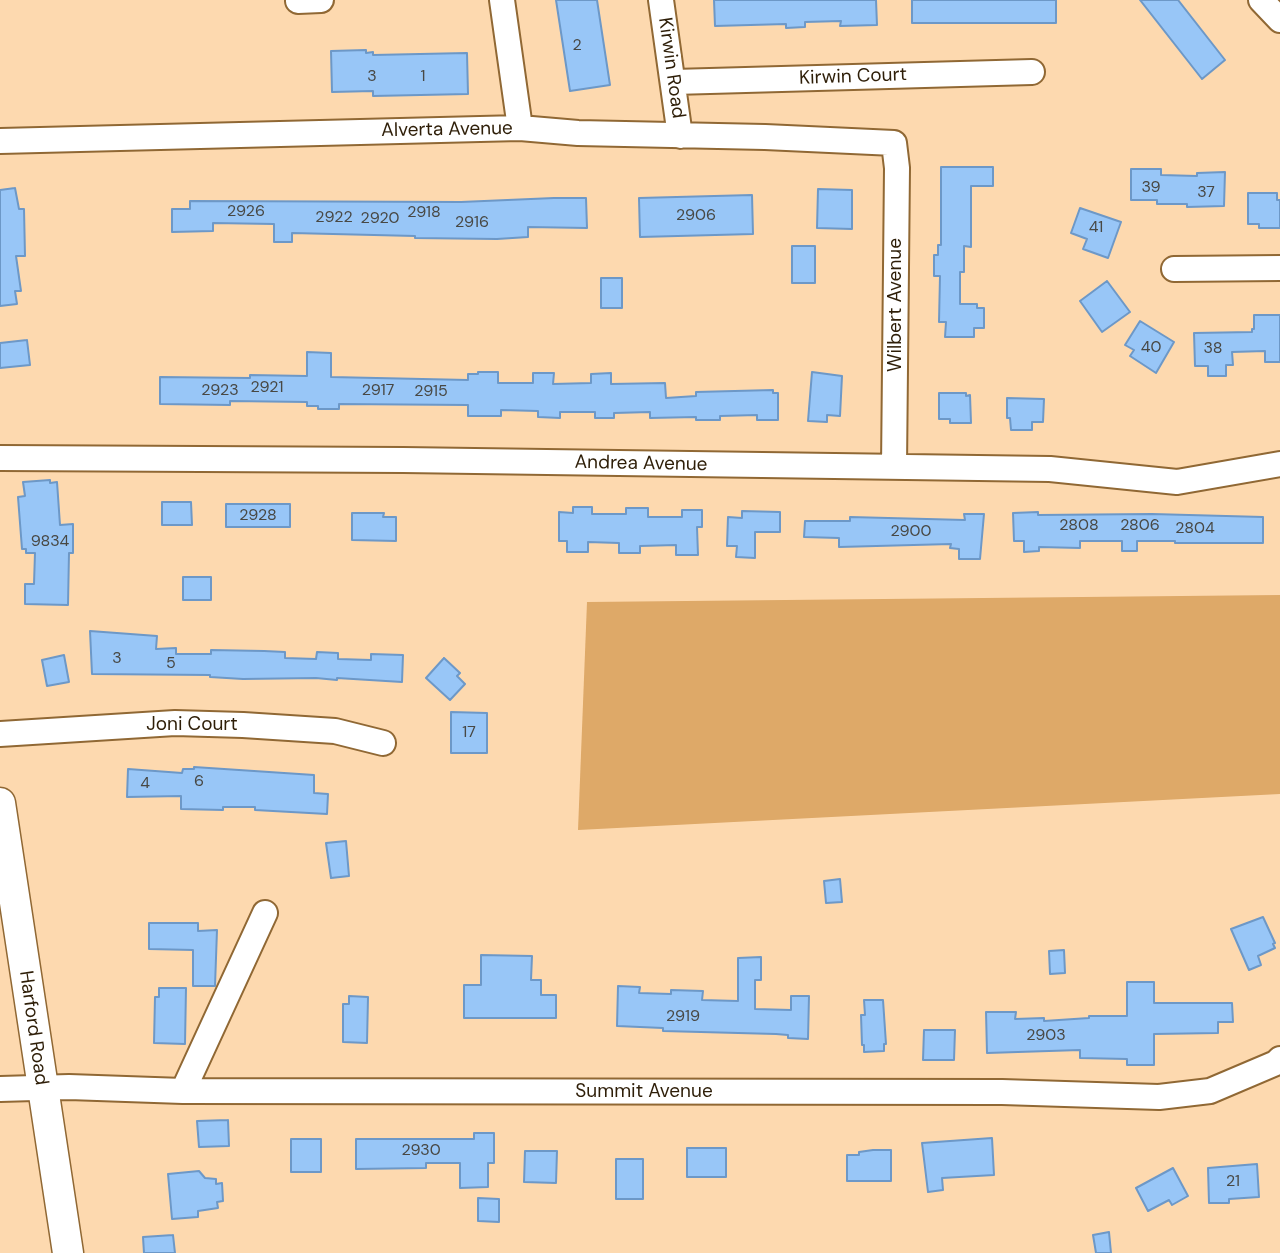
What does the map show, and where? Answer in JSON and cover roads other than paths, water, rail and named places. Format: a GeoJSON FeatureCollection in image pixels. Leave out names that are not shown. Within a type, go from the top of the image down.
{"type":"FeatureCollection","features":[{"type":"Feature","properties":{"kind":"main road","name":"Harford Road"},"geometry":{"type":"LineString","coordinates":[[0,803],[7,897],[68,1253]]}},
{"type":"Feature","properties":{"kind":"street"},"geometry":{"type":"LineString","coordinates":[[298,1],[321,0]]}},
{"type":"Feature","properties":{"kind":"street"},"geometry":{"type":"LineString","coordinates":[[502,0],[520,128]]}},
{"type":"Feature","properties":{"kind":"street","name":"Kirwin Road"},"geometry":{"type":"LineString","coordinates":[[661,0],[680,136]]}},
{"type":"Feature","properties":{"kind":"street"},"geometry":{"type":"LineString","coordinates":[[1261,0],[1280,20]]}},
{"type":"Feature","properties":{"kind":"street","name":"Kirwin Court"},"geometry":{"type":"LineString","coordinates":[[674,82],[1032,72]]}},
{"type":"Feature","properties":{"kind":"street","name":"Alverta Avenue"},"geometry":{"type":"LineString","coordinates":[[0,141],[520,128],[578,133],[894,143]]}},
{"type":"Feature","properties":{"kind":"street","name":"Wilbert Avenue"},"geometry":{"type":"LineString","coordinates":[[894,143],[897,168],[894,467]]}},
{"type":"Feature","properties":{"kind":"street"},"geometry":{"type":"LineString","coordinates":[[1174,269],[1280,268]]}},
{"type":"Feature","properties":{"kind":"street","name":"Andrea Avenue"},"geometry":{"type":"LineString","coordinates":[[0,458],[1050,469],[1177,482],[1280,464]]}},
{"type":"Feature","properties":{"kind":"street","name":"Joni Court"},"geometry":{"type":"LineString","coordinates":[[0,734],[175,723],[335,731],[383,743]]}},
{"type":"Feature","properties":{"kind":"street"},"geometry":{"type":"LineString","coordinates":[[183,1091],[265,913]]}},
{"type":"Feature","properties":{"kind":"street","name":"Summit Avenue"},"geometry":{"type":"LineString","coordinates":[[0,1089],[41,1087],[183,1091],[1002,1092],[1159,1097],[1210,1091],[1280,1059]]}}]}
